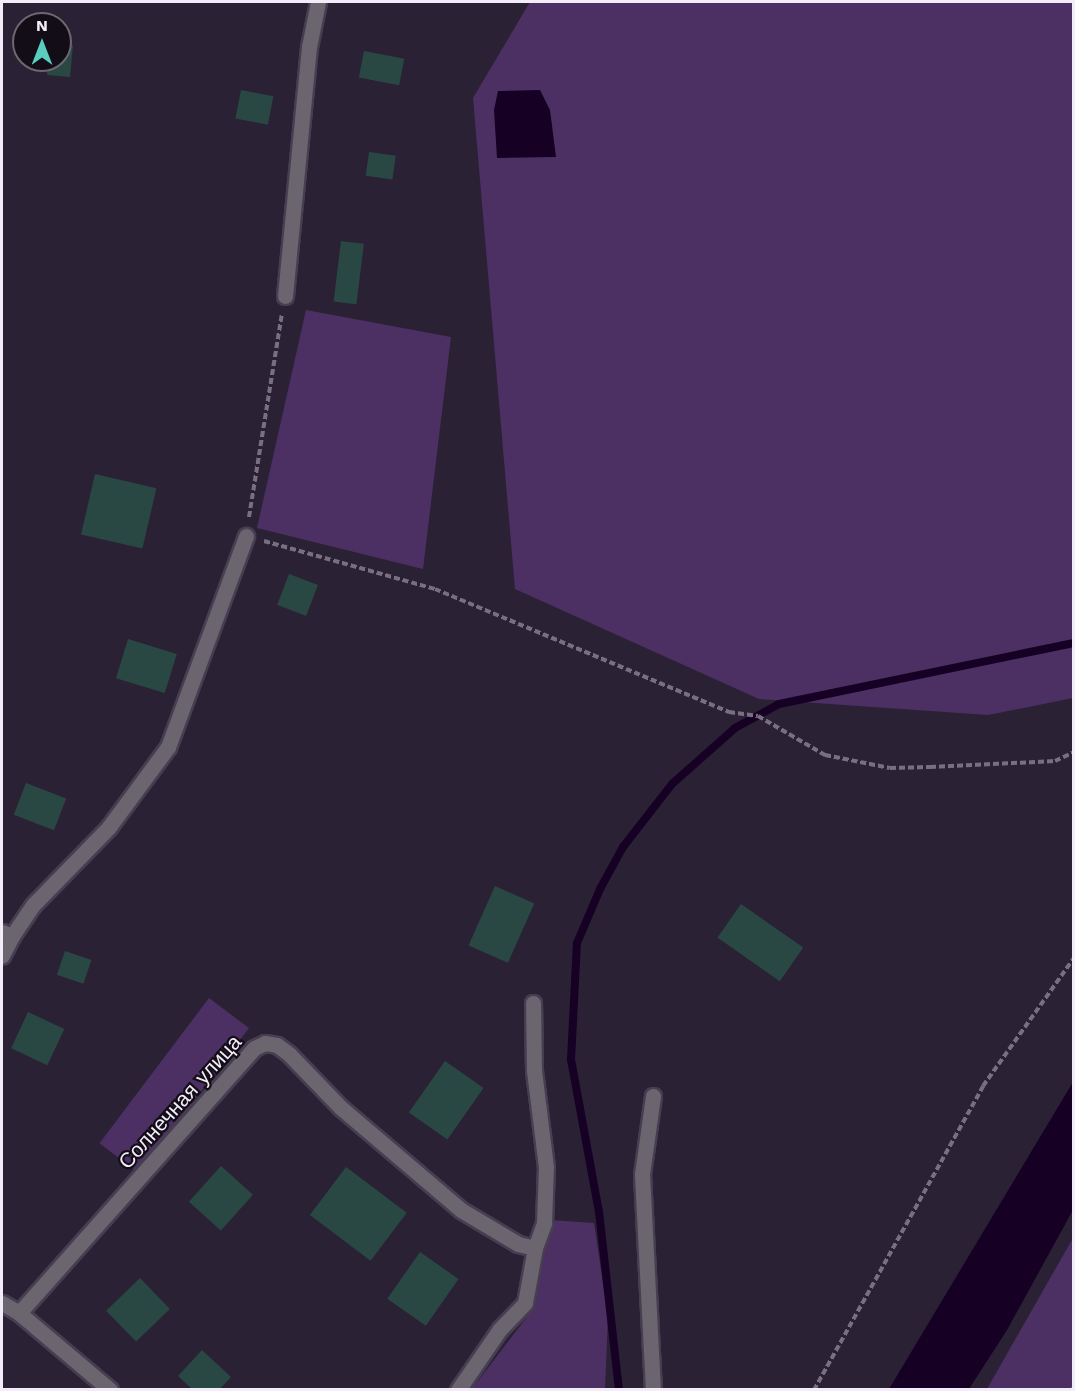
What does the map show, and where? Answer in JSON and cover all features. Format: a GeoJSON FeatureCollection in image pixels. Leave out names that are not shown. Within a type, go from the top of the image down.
{"type":"FeatureCollection","features":[{"type":"Feature","properties":{"kind":"street"},"geometry":{"type":"LineString","coordinates":[[285,296],[309,47],[318,2]]}},
{"type":"Feature","properties":{"kind":"street"},"geometry":{"type":"LineString","coordinates":[[2,956],[7,934],[109,827],[168,747],[246,536]]}},
{"type":"Feature","properties":{"kind":"street"},"geometry":{"type":"LineString","coordinates":[[458,1389],[500,1329],[525,1303],[535,1248],[544,1223],[546,1178],[534,1071],[533,1002]]}},
{"type":"Feature","properties":{"kind":"street","name":"Солнечная улица"},"geometry":{"type":"LineString","coordinates":[[19,1312],[254,1048],[265,1043],[277,1045],[289,1054],[340,1107],[460,1210],[518,1244],[535,1248]]}},
{"type":"Feature","properties":{"kind":"street"},"geometry":{"type":"LineString","coordinates":[[653,1096],[642,1174],[653,1389]]}},
{"type":"Feature","properties":{"kind":"street"},"geometry":{"type":"LineString","coordinates":[[2,1303],[19,1312],[110,1389]]}},
{"type":"Feature","properties":{"kind":"path"},"geometry":{"type":"LineString","coordinates":[[285,296],[246,536],[435,590],[729,712],[758,716],[825,755],[890,768],[1055,761],[1074,752]]}},
{"type":"Feature","properties":{"kind":"path"},"geometry":{"type":"LineString","coordinates":[[814,1389],[983,1086],[1074,958]]}},
{"type":"Feature","properties":{"kind":"shaded area"},"geometry":{"type":"Polygon","coordinates":[[[530,2],[1073,2],[1073,698],[988,715],[759,699],[515,589],[473,98],[530,2]]]}},
{"type":"Feature","properties":{"kind":"shaded area"},"geometry":{"type":"Polygon","coordinates":[[[540,90],[550,110],[556,157],[497,158],[494,110],[498,91],[540,90]]]}},
{"type":"Feature","properties":{"kind":"shaded area"},"geometry":{"type":"Polygon","coordinates":[[[306,310],[451,337],[423,569],[257,528],[306,310]]]}},
{"type":"Feature","properties":{"kind":"shaded area"},"geometry":{"type":"Polygon","coordinates":[[[209,998],[249,1028],[139,1173],[99,1143],[209,998]]]}},
{"type":"Feature","properties":{"kind":"shaded area"},"geometry":{"type":"Polygon","coordinates":[[[1073,1082],[1073,1210],[1007,1330],[969,1389],[889,1389],[1073,1082]]]}},
{"type":"Feature","properties":{"kind":"shaded area"},"geometry":{"type":"Polygon","coordinates":[[[550,1220],[594,1223],[608,1317],[605,1389],[471,1390],[533,1309],[550,1220]]]}},
{"type":"Feature","properties":{"kind":"shaded area"},"geometry":{"type":"Polygon","coordinates":[[[1073,1238],[1073,1389],[987,1389],[1073,1238]]]}},
{"type":"Feature","properties":{"kind":"building"},"geometry":{"type":"Polygon","coordinates":[[[364,51],[404,59],[399,85],[359,78],[364,51]]]}},
{"type":"Feature","properties":{"kind":"building"},"geometry":{"type":"Polygon","coordinates":[[[47,72],[70,72],[70,77],[47,75],[47,72]]]}},
{"type":"Feature","properties":{"kind":"building"},"geometry":{"type":"Polygon","coordinates":[[[241,90],[273,96],[268,125],[235,118],[241,90]]]}},
{"type":"Feature","properties":{"kind":"building"},"geometry":{"type":"Polygon","coordinates":[[[369,152],[396,156],[392,180],[366,176],[369,152]]]}},
{"type":"Feature","properties":{"kind":"building"},"geometry":{"type":"Polygon","coordinates":[[[341,241],[364,244],[356,304],[334,302],[341,241]]]}},
{"type":"Feature","properties":{"kind":"building"},"geometry":{"type":"Polygon","coordinates":[[[95,474],[156,488],[142,549],[81,534],[95,474]]]}},
{"type":"Feature","properties":{"kind":"building"},"geometry":{"type":"Polygon","coordinates":[[[289,574],[318,585],[306,616],[277,605],[289,574]]]}},
{"type":"Feature","properties":{"kind":"building"},"geometry":{"type":"Polygon","coordinates":[[[128,639],[177,654],[165,693],[116,678],[128,639]]]}},
{"type":"Feature","properties":{"kind":"building"},"geometry":{"type":"Polygon","coordinates":[[[26,783],[66,798],[54,830],[14,815],[26,783]]]}},
{"type":"Feature","properties":{"kind":"building"},"geometry":{"type":"Polygon","coordinates":[[[495,886],[534,903],[508,963],[469,945],[495,886]]]}},
{"type":"Feature","properties":{"kind":"building"},"geometry":{"type":"Polygon","coordinates":[[[741,904],[803,948],[780,981],[717,938],[741,904]]]}},
{"type":"Feature","properties":{"kind":"building"},"geometry":{"type":"Polygon","coordinates":[[[65,951],[91,960],[83,984],[57,975],[65,951]]]}},
{"type":"Feature","properties":{"kind":"building"},"geometry":{"type":"Polygon","coordinates":[[[28,1012],[64,1029],[47,1065],[11,1048],[28,1012]]]}},
{"type":"Feature","properties":{"kind":"building"},"geometry":{"type":"Polygon","coordinates":[[[445,1061],[484,1088],[447,1140],[409,1113],[445,1061]]]}},
{"type":"Feature","properties":{"kind":"building"},"geometry":{"type":"Polygon","coordinates":[[[221,1166],[253,1195],[221,1230],[189,1202],[221,1166]]]}},
{"type":"Feature","properties":{"kind":"building"},"geometry":{"type":"Polygon","coordinates":[[[346,1167],[407,1213],[371,1261],[310,1215],[346,1167]]]}},
{"type":"Feature","properties":{"kind":"building"},"geometry":{"type":"Polygon","coordinates":[[[420,1252],[459,1279],[426,1326],[387,1299],[420,1252]]]}},
{"type":"Feature","properties":{"kind":"building"},"geometry":{"type":"Polygon","coordinates":[[[140,1278],[170,1309],[136,1342],[106,1311],[140,1278]]]}},
{"type":"Feature","properties":{"kind":"building"},"geometry":{"type":"Polygon","coordinates":[[[202,1350],[231,1377],[219,1390],[193,1390],[178,1376],[202,1350]]]}},
{"type":"Feature","properties":{"kind":"waterway"},"geometry":{"type":"LineString","coordinates":[[619,1390],[599,1212],[571,1060],[577,943],[600,889],[623,847],[672,784],[735,728],[779,704],[1074,643]]}}]}
